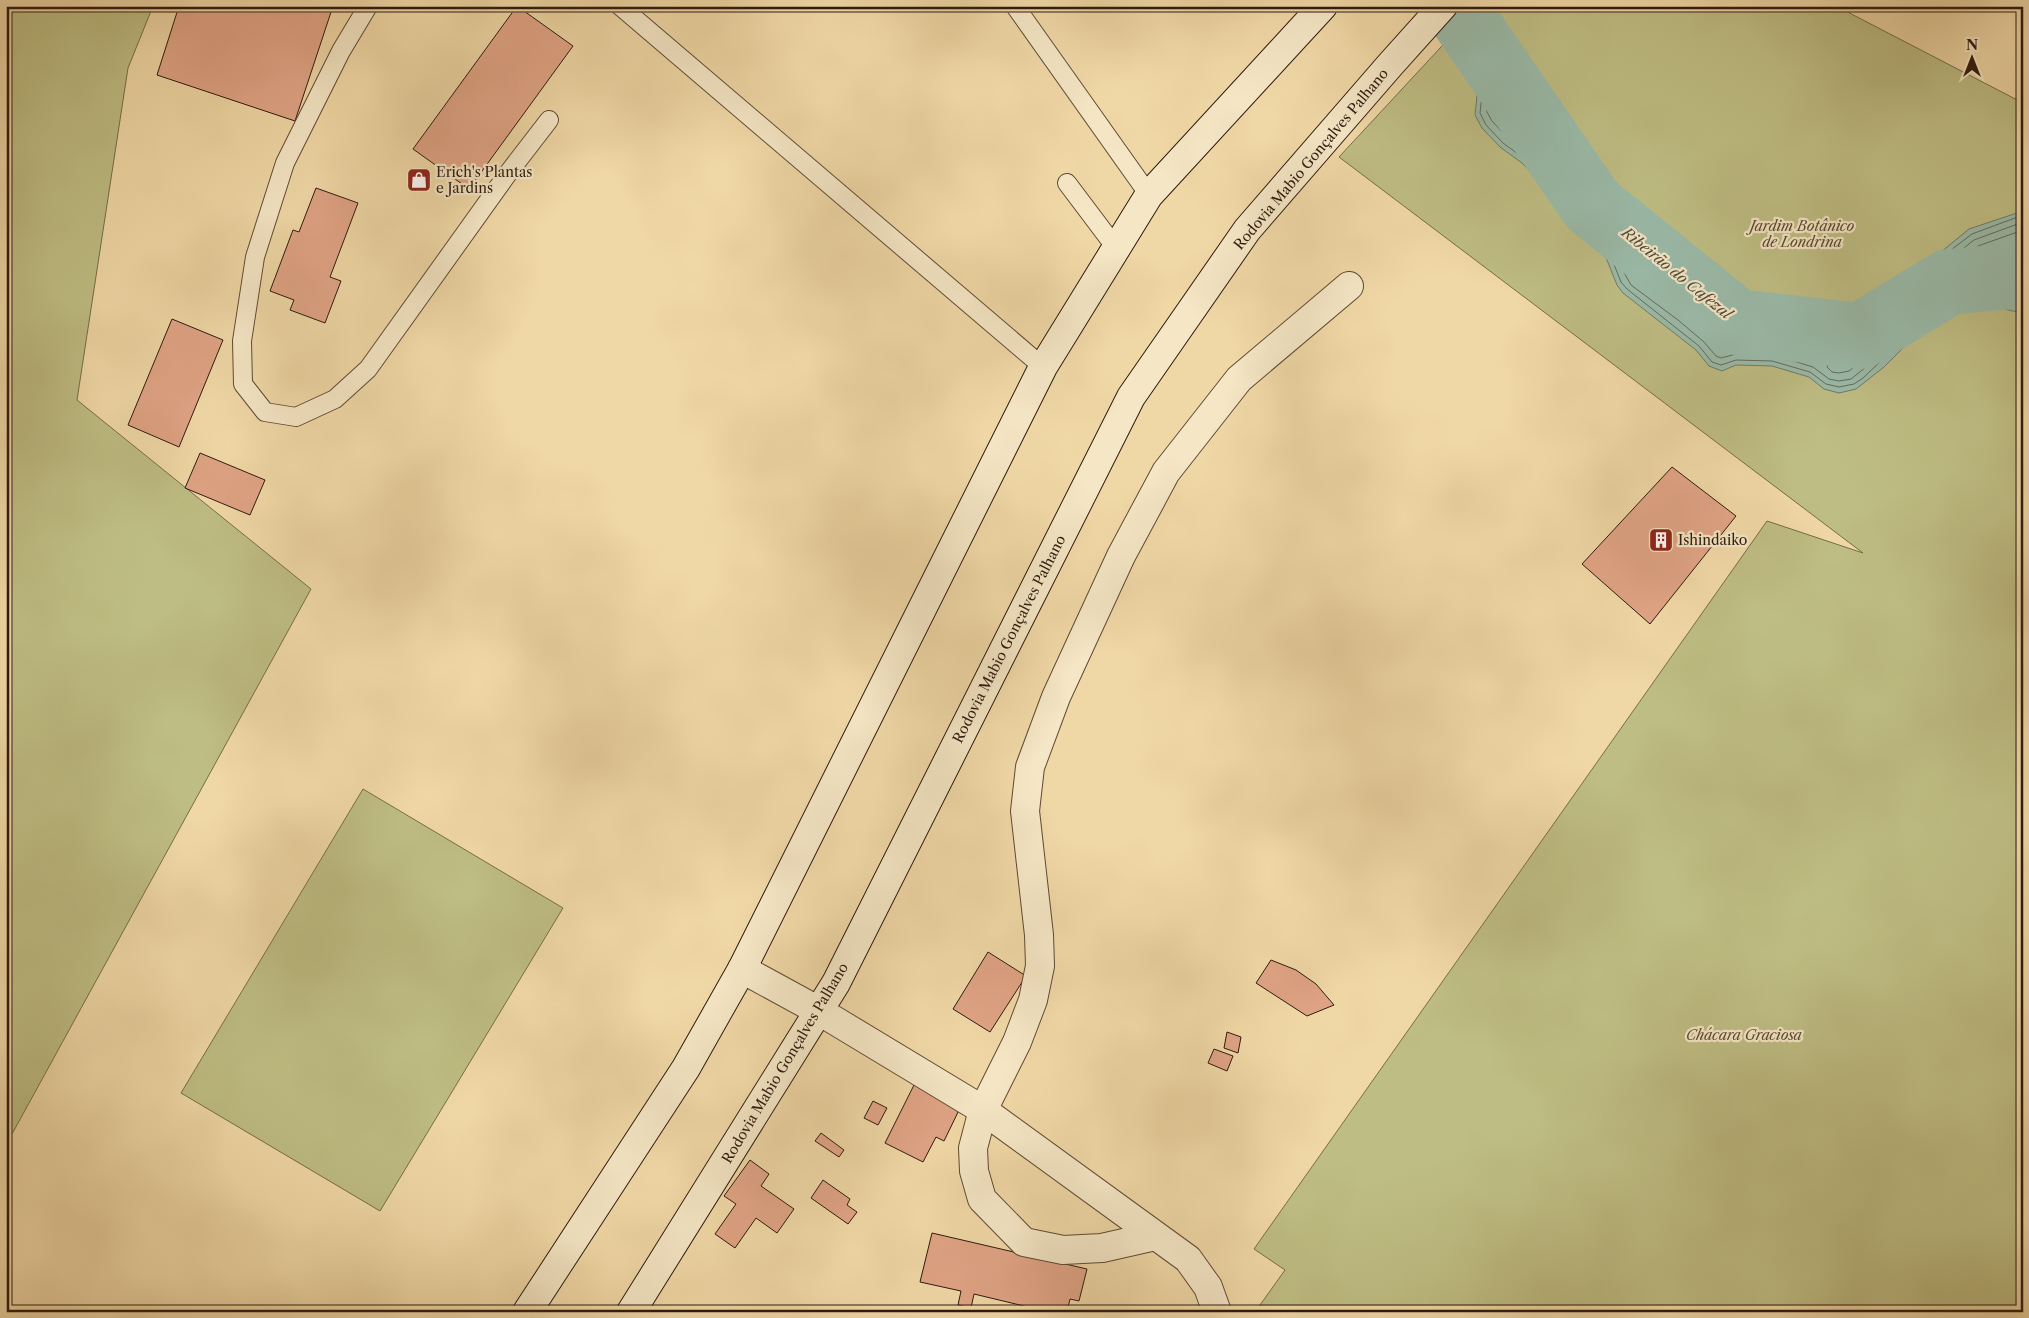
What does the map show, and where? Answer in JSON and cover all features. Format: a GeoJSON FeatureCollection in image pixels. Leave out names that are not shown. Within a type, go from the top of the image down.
{"type":"FeatureCollection","features":[{"type":"Feature","properties":{"kind":"main road","name":"Rodovia Mabio Gonçalves Palhano"},"geometry":{"type":"LineString","coordinates":[[631,1312],[836,983],[1131,398],[1247,230],[1443,6]]}},
{"type":"Feature","properties":{"kind":"main road"},"geometry":{"type":"LineString","coordinates":[[527,1312],[686,1068],[742,969],[1043,366],[1150,196],[1322,7]]}},
{"type":"Feature","properties":{"kind":"main road"},"geometry":{"type":"LineString","coordinates":[[1154,1236],[1102,1248],[1063,1250],[1024,1242],[982,1199],[974,1171],[973,1148],[983,1110],[1017,1042],[1033,1000],[1040,966],[1037,911],[1028,854],[1025,811],[1030,767],[1056,697],[1121,556],[1166,472],[1238,379],[1349,286]]}},
{"type":"Feature","properties":{"kind":"main road"},"geometry":{"type":"LineString","coordinates":[[742,969],[819,1011],[983,1110],[1188,1259],[1208,1287],[1217,1312]]}},
{"type":"Feature","properties":{"kind":"lane"},"geometry":{"type":"LineString","coordinates":[[368,6],[341,50],[286,163],[255,257],[242,341],[243,384],[265,412],[296,417],[335,399],[368,369],[549,120]]}},
{"type":"Feature","properties":{"kind":"lane"},"geometry":{"type":"LineString","coordinates":[[620,6],[1043,366]]}},
{"type":"Feature","properties":{"kind":"lane"},"geometry":{"type":"LineString","coordinates":[[1015,6],[1150,196]]}},
{"type":"Feature","properties":{"kind":"lane"},"geometry":{"type":"LineString","coordinates":[[1067,183],[1116,248]]}},
{"type":"Feature","properties":{"kind":"green space"},"geometry":{"type":"Polygon","coordinates":[[[6,6],[153,6],[128,68],[77,400],[311,589],[6,1145],[6,6]]]}},
{"type":"Feature","properties":{"kind":"green space","name":"Chácara Graciosa"},"geometry":{"type":"Polygon","coordinates":[[[1479,6],[1836,6],[2023,103],[2023,1312],[1255,1312],[1285,1270],[1254,1249],[1767,521],[1863,553],[1339,157],[1479,6]]]}},
{"type":"Feature","properties":{"kind":"green space"},"geometry":{"type":"Polygon","coordinates":[[[363,789],[563,908],[380,1211],[181,1093],[363,789]]]}},
{"type":"Feature","properties":{"kind":"water"},"geometry":{"type":"Polygon","coordinates":[[[1475,31],[1499,70],[1500,91],[1517,117],[1526,125],[1561,146],[1583,164],[1605,198],[1666,243],[1676,268],[1703,296],[1765,336],[1795,343],[1824,345],[1839,342],[1844,337],[1853,317],[1888,283],[1903,272],[1941,252],[1969,229],[2023,211],[2023,312],[2011,311],[1981,303],[1947,304],[1884,367],[1856,389],[1839,393],[1824,389],[1809,377],[1772,366],[1736,365],[1722,371],[1709,366],[1696,350],[1623,293],[1617,285],[1601,245],[1580,217],[1544,186],[1522,163],[1500,147],[1482,128],[1475,115],[1478,86],[1476,68],[1471,57],[1475,31]]]}},
{"type":"Feature","properties":{"kind":"building"},"geometry":{"type":"Polygon","coordinates":[[[179,6],[333,6],[295,121],[157,75],[179,6]]]}},
{"type":"Feature","properties":{"kind":"building"},"geometry":{"type":"Polygon","coordinates":[[[517,6],[573,46],[469,189],[413,149],[517,6]]]}},
{"type":"Feature","properties":{"kind":"building"},"geometry":{"type":"Polygon","coordinates":[[[316,188],[358,203],[330,277],[341,281],[325,323],[290,310],[294,300],[270,291],[293,230],[299,232],[316,188]]]}},
{"type":"Feature","properties":{"kind":"building"},"geometry":{"type":"Polygon","coordinates":[[[172,319],[223,340],[179,447],[128,425],[172,319]]]}},
{"type":"Feature","properties":{"kind":"building"},"geometry":{"type":"Polygon","coordinates":[[[200,453],[265,480],[250,515],[185,488],[200,453]]]}},
{"type":"Feature","properties":{"kind":"building","name":"Ishindaiko"},"geometry":{"type":"Polygon","coordinates":[[[1672,467],[1736,516],[1650,624],[1582,564],[1672,467]]]}},
{"type":"Feature","properties":{"kind":"building"},"geometry":{"type":"Polygon","coordinates":[[[988,952],[1026,976],[990,1032],[953,1009],[988,952]]]}},
{"type":"Feature","properties":{"kind":"building"},"geometry":{"type":"Polygon","coordinates":[[[1271,960],[1296,970],[1316,984],[1334,1005],[1307,1016],[1256,983],[1271,960]]]}},
{"type":"Feature","properties":{"kind":"building"},"geometry":{"type":"Polygon","coordinates":[[[1227,1032],[1241,1037],[1238,1053],[1224,1048],[1227,1032]]]}},
{"type":"Feature","properties":{"kind":"building"},"geometry":{"type":"Polygon","coordinates":[[[1214,1049],[1233,1056],[1227,1071],[1208,1063],[1214,1049]]]}},
{"type":"Feature","properties":{"kind":"building"},"geometry":{"type":"Polygon","coordinates":[[[915,1083],[961,1106],[944,1141],[936,1137],[923,1162],[885,1143],[915,1083]]]}},
{"type":"Feature","properties":{"kind":"building"},"geometry":{"type":"Polygon","coordinates":[[[873,1101],[887,1108],[878,1125],[864,1118],[873,1101]]]}},
{"type":"Feature","properties":{"kind":"building"},"geometry":{"type":"Polygon","coordinates":[[[821,1133],[844,1150],[839,1157],[815,1141],[821,1133]]]}},
{"type":"Feature","properties":{"kind":"building"},"geometry":{"type":"Polygon","coordinates":[[[750,1160],[769,1174],[761,1186],[794,1209],[777,1233],[756,1218],[735,1248],[715,1234],[736,1204],[724,1196],[750,1160]]]}},
{"type":"Feature","properties":{"kind":"building"},"geometry":{"type":"Polygon","coordinates":[[[823,1180],[850,1199],[847,1205],[857,1212],[848,1224],[811,1198],[823,1180]]]}},
{"type":"Feature","properties":{"kind":"building"},"geometry":{"type":"Polygon","coordinates":[[[932,1233],[1087,1269],[1079,1301],[1070,1299],[1067,1312],[1049,1312],[974,1294],[971,1308],[958,1305],[961,1291],[920,1282],[932,1233]]]}},
{"type":"Feature","properties":{"kind":"waterway","name":"Ribeirão do Cafezal"},"geometry":{"type":"LineString","coordinates":[[1455,6],[1592,205],[1737,322],[1860,336],[1949,282],[2023,275]]}},
{"type":"Feature","properties":{"kind":"place","name":"Erich's Plantas e Jardins"},"geometry":{"type":"Point","coordinates":[419,180]}},
{"type":"Feature","properties":{"kind":"place","name":"Ishindaiko"},"geometry":{"type":"Point","coordinates":[1661,540]}},
{"type":"Feature","properties":{"kind":"park label","name":"Jardim Botânico de Londrina"},"geometry":{"type":"Point","coordinates":[1802,234]}}]}
